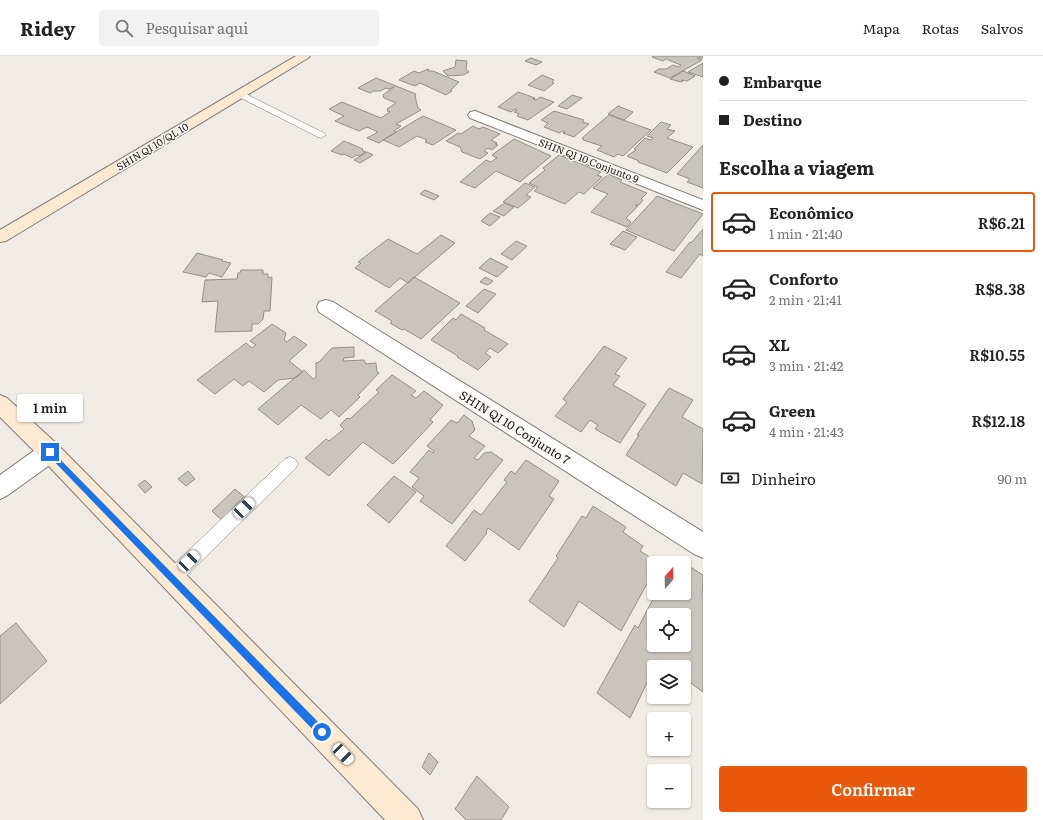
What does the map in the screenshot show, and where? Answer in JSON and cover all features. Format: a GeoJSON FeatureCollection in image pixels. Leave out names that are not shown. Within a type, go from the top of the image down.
{"type":"FeatureCollection","features":[{"type":"Feature","properties":{"kind":"street","name":"SHIN QI 10/QL 10"},"geometry":{"type":"LineString","coordinates":[[0,237],[304,56]]}},
{"type":"Feature","properties":{"kind":"street","name":"SHIN QI 10 Conjunto 9"},"geometry":{"type":"LineString","coordinates":[[475,115],[703,205]]}},
{"type":"Feature","properties":{"kind":"street","name":"SHIN QI 10 Conjunto 7"},"geometry":{"type":"LineString","coordinates":[[326,307],[703,546]]}},
{"type":"Feature","properties":{"kind":"street"},"geometry":{"type":"LineString","coordinates":[[0,404],[50,452],[407,820]]}},
{"type":"Feature","properties":{"kind":"street"},"geometry":{"type":"LineString","coordinates":[[0,488],[50,452]]}},
{"type":"Feature","properties":{"kind":"lane"},"geometry":{"type":"LineString","coordinates":[[240,94],[321,135]]}},
{"type":"Feature","properties":{"kind":"lane"},"geometry":{"type":"LineString","coordinates":[[172,578],[290,464]]}},
{"type":"Feature","properties":{"kind":"building"},"geometry":{"type":"Polygon","coordinates":[[[703,56],[703,58],[697,58],[702,60],[670,78],[654,72],[659,69],[666,69],[673,65],[678,67],[681,65],[666,59],[663,61],[652,57],[703,56]]]}},
{"type":"Feature","properties":{"kind":"building"},"geometry":{"type":"Polygon","coordinates":[[[531,58],[542,62],[536,65],[525,61],[531,58]]]}},
{"type":"Feature","properties":{"kind":"building"},"geometry":{"type":"Polygon","coordinates":[[[456,60],[467,61],[466,69],[469,72],[463,75],[448,76],[443,71],[455,67],[456,60]]]}},
{"type":"Feature","properties":{"kind":"building"},"geometry":{"type":"Polygon","coordinates":[[[703,63],[703,77],[688,72],[703,63]]]}},
{"type":"Feature","properties":{"kind":"building"},"geometry":{"type":"Polygon","coordinates":[[[428,69],[428,71],[433,71],[459,82],[450,91],[452,91],[446,95],[420,83],[415,86],[399,80],[414,71],[419,73],[428,69]]]}},
{"type":"Feature","properties":{"kind":"building"},"geometry":{"type":"Polygon","coordinates":[[[683,71],[695,76],[687,81],[681,80],[683,81],[681,82],[670,79],[683,71]]]}},
{"type":"Feature","properties":{"kind":"building"},"geometry":{"type":"Polygon","coordinates":[[[542,75],[554,80],[552,82],[554,83],[544,91],[528,85],[542,75]]]}},
{"type":"Feature","properties":{"kind":"building"},"geometry":{"type":"Polygon","coordinates":[[[376,78],[416,94],[415,96],[418,108],[421,110],[396,124],[401,126],[394,131],[396,132],[379,143],[367,138],[378,132],[367,127],[359,131],[335,121],[344,116],[329,109],[342,102],[381,118],[390,112],[387,111],[387,109],[396,103],[384,98],[383,95],[394,87],[388,89],[386,88],[380,91],[373,91],[370,93],[358,88],[376,78]]]}},
{"type":"Feature","properties":{"kind":"building"},"geometry":{"type":"Polygon","coordinates":[[[518,92],[535,98],[533,99],[536,100],[540,97],[554,102],[528,120],[517,116],[519,114],[514,112],[517,110],[515,109],[511,112],[498,107],[518,92]]]}},
{"type":"Feature","properties":{"kind":"building"},"geometry":{"type":"Polygon","coordinates":[[[572,95],[582,98],[567,109],[558,106],[572,95]]]}},
{"type":"Feature","properties":{"kind":"building"},"geometry":{"type":"Polygon","coordinates":[[[618,106],[633,112],[624,120],[608,114],[618,106]]]}},
{"type":"Feature","properties":{"kind":"building"},"geometry":{"type":"Polygon","coordinates":[[[554,111],[584,120],[582,122],[589,124],[574,137],[563,133],[565,132],[562,131],[559,133],[544,127],[548,123],[541,120],[554,111]]]}},
{"type":"Feature","properties":{"kind":"building"},"geometry":{"type":"Polygon","coordinates":[[[609,115],[651,130],[623,156],[618,154],[614,157],[597,150],[602,146],[583,140],[584,139],[582,138],[609,115]]]}},
{"type":"Feature","properties":{"kind":"building"},"geometry":{"type":"Polygon","coordinates":[[[423,116],[456,130],[433,145],[425,142],[427,140],[417,136],[399,147],[383,140],[423,116]]]}},
{"type":"Feature","properties":{"kind":"building"},"geometry":{"type":"Polygon","coordinates":[[[661,122],[671,125],[667,129],[675,131],[667,138],[693,147],[667,173],[638,162],[639,161],[627,156],[636,150],[634,149],[645,138],[651,140],[653,138],[647,136],[661,122]]]}},
{"type":"Feature","properties":{"kind":"building"},"geometry":{"type":"Polygon","coordinates":[[[473,126],[479,129],[483,127],[500,134],[491,140],[498,145],[492,150],[488,148],[484,151],[488,153],[480,159],[462,152],[460,147],[446,141],[473,126]]]}},
{"type":"Feature","properties":{"kind":"building"},"geometry":{"type":"Polygon","coordinates":[[[514,139],[551,156],[520,182],[496,171],[475,188],[460,182],[486,160],[491,162],[497,158],[492,155],[514,139]]]}},
{"type":"Feature","properties":{"kind":"building"},"geometry":{"type":"Polygon","coordinates":[[[344,141],[363,149],[362,150],[366,152],[352,158],[344,154],[342,155],[331,151],[344,141]]]}},
{"type":"Feature","properties":{"kind":"building"},"geometry":{"type":"Polygon","coordinates":[[[703,145],[703,188],[687,182],[690,179],[677,174],[703,145]]]}},
{"type":"Feature","properties":{"kind":"building"},"geometry":{"type":"Polygon","coordinates":[[[367,152],[373,155],[360,163],[354,160],[367,152]]]}},
{"type":"Feature","properties":{"kind":"building"},"geometry":{"type":"Polygon","coordinates":[[[559,155],[601,172],[597,175],[602,177],[584,194],[579,192],[565,204],[534,191],[538,187],[529,183],[545,170],[543,168],[559,155]]]}},
{"type":"Feature","properties":{"kind":"building"},"geometry":{"type":"Polygon","coordinates":[[[608,174],[622,180],[620,182],[647,193],[641,199],[643,200],[639,205],[635,205],[638,206],[626,218],[631,222],[627,227],[591,212],[608,194],[593,188],[608,174]]]}},
{"type":"Feature","properties":{"kind":"building"},"geometry":{"type":"Polygon","coordinates":[[[525,183],[535,187],[526,195],[531,197],[518,208],[503,202],[525,183]]]}},
{"type":"Feature","properties":{"kind":"building"},"geometry":{"type":"Polygon","coordinates":[[[425,190],[439,196],[434,200],[420,194],[425,190]]]}},
{"type":"Feature","properties":{"kind":"building"},"geometry":{"type":"Polygon","coordinates":[[[657,196],[703,214],[674,251],[626,230],[657,196]]]}},
{"type":"Feature","properties":{"kind":"building"},"geometry":{"type":"Polygon","coordinates":[[[505,203],[514,207],[504,216],[493,211],[505,203]]]}},
{"type":"Feature","properties":{"kind":"building"},"geometry":{"type":"Polygon","coordinates":[[[490,213],[500,217],[490,226],[481,221],[490,213]]]}},
{"type":"Feature","properties":{"kind":"building"},"geometry":{"type":"Polygon","coordinates":[[[703,229],[703,256],[700,254],[681,278],[666,272],[690,242],[691,243],[703,229]]]}},
{"type":"Feature","properties":{"kind":"building"},"geometry":{"type":"Polygon","coordinates":[[[623,231],[637,237],[625,250],[610,244],[623,231]]]}},
{"type":"Feature","properties":{"kind":"building"},"geometry":{"type":"Polygon","coordinates":[[[441,235],[455,243],[408,283],[400,278],[389,288],[355,268],[361,263],[358,262],[388,239],[417,254],[441,235]]]}},
{"type":"Feature","properties":{"kind":"building"},"geometry":{"type":"Polygon","coordinates":[[[516,241],[527,246],[512,260],[501,254],[516,241]]]}},
{"type":"Feature","properties":{"kind":"building"},"geometry":{"type":"Polygon","coordinates":[[[197,253],[231,263],[222,277],[209,273],[206,277],[183,272],[197,253]]]}},
{"type":"Feature","properties":{"kind":"building"},"geometry":{"type":"Polygon","coordinates":[[[490,258],[508,267],[497,277],[479,268],[490,258]]]}},
{"type":"Feature","properties":{"kind":"building"},"geometry":{"type":"Polygon","coordinates":[[[241,270],[263,270],[263,274],[268,274],[268,278],[272,277],[270,311],[264,311],[263,319],[258,324],[252,324],[252,331],[215,332],[218,301],[202,302],[205,280],[237,279],[238,273],[240,273],[241,270]]]}},
{"type":"Feature","properties":{"kind":"building"},"geometry":{"type":"Polygon","coordinates":[[[414,277],[460,303],[421,339],[390,323],[392,321],[375,311],[414,277]]]}},
{"type":"Feature","properties":{"kind":"building"},"geometry":{"type":"Polygon","coordinates":[[[485,277],[493,281],[488,285],[480,282],[485,277]]]}},
{"type":"Feature","properties":{"kind":"building"},"geometry":{"type":"Polygon","coordinates":[[[484,289],[496,294],[478,313],[466,306],[484,289]]]}},
{"type":"Feature","properties":{"kind":"building"},"geometry":{"type":"Polygon","coordinates":[[[461,314],[508,344],[498,353],[490,348],[485,353],[491,357],[478,370],[431,340],[453,318],[456,320],[461,314]]]}},
{"type":"Feature","properties":{"kind":"building"},"geometry":{"type":"Polygon","coordinates":[[[272,324],[286,333],[284,340],[287,342],[294,336],[307,345],[289,361],[303,372],[295,378],[278,380],[264,392],[249,381],[243,386],[234,379],[215,394],[197,380],[246,343],[252,348],[256,345],[250,341],[272,324]]]}},
{"type":"Feature","properties":{"kind":"building"},"geometry":{"type":"Polygon","coordinates":[[[604,346],[627,358],[615,374],[620,376],[613,385],[646,404],[620,443],[595,429],[598,425],[590,420],[581,432],[555,416],[567,402],[563,399],[604,346]]]}},
{"type":"Feature","properties":{"kind":"building"},"geometry":{"type":"Polygon","coordinates":[[[354,347],[354,357],[344,358],[343,361],[364,360],[366,364],[376,363],[377,372],[379,373],[358,395],[360,397],[339,417],[331,410],[321,419],[301,405],[278,425],[258,409],[304,370],[313,379],[316,377],[316,363],[319,362],[332,348],[354,347]]]}},
{"type":"Feature","properties":{"kind":"building"},"geometry":{"type":"Polygon","coordinates":[[[392,375],[416,391],[411,395],[416,398],[424,391],[443,405],[430,420],[433,422],[393,464],[363,442],[329,476],[305,458],[326,439],[329,441],[344,429],[340,425],[347,418],[350,419],[379,392],[376,390],[392,375]]]}},
{"type":"Feature","properties":{"kind":"building"},"geometry":{"type":"Polygon","coordinates":[[[669,388],[693,400],[682,417],[703,429],[702,484],[683,473],[676,486],[626,455],[639,435],[637,435],[669,388]]]}},
{"type":"Feature","properties":{"kind":"building"},"geometry":{"type":"Polygon","coordinates":[[[464,415],[472,421],[475,430],[469,436],[485,446],[474,458],[478,460],[484,453],[491,452],[503,460],[452,524],[420,501],[424,496],[412,487],[419,478],[410,472],[429,450],[433,453],[434,451],[427,446],[451,420],[457,423],[464,415]]]}},
{"type":"Feature","properties":{"kind":"building"},"geometry":{"type":"Polygon","coordinates":[[[526,460],[559,481],[549,496],[554,499],[519,550],[488,528],[487,533],[465,561],[446,546],[474,510],[481,515],[507,482],[504,480],[511,471],[515,474],[526,460]]]}},
{"type":"Feature","properties":{"kind":"building"},"geometry":{"type":"Polygon","coordinates":[[[188,471],[195,479],[186,486],[178,479],[188,471]]]}},
{"type":"Feature","properties":{"kind":"building"},"geometry":{"type":"Polygon","coordinates":[[[394,476],[416,492],[389,523],[367,505],[394,476]]]}},
{"type":"Feature","properties":{"kind":"building"},"geometry":{"type":"Polygon","coordinates":[[[145,480],[152,487],[145,493],[138,485],[145,480]]]}},
{"type":"Feature","properties":{"kind":"building"},"geometry":{"type":"Polygon","coordinates":[[[235,489],[254,505],[230,528],[212,511],[235,489]]]}},
{"type":"Feature","properties":{"kind":"building"},"geometry":{"type":"Polygon","coordinates":[[[593,506],[626,527],[623,532],[643,546],[640,551],[648,556],[647,584],[621,631],[579,601],[564,627],[529,601],[558,558],[556,556],[582,516],[586,518],[593,506]]]}},
{"type":"Feature","properties":{"kind":"building"},"geometry":{"type":"Polygon","coordinates":[[[691,567],[703,575],[703,692],[691,683],[691,660],[647,660],[647,683],[630,718],[597,693],[635,625],[638,628],[647,610],[647,652],[691,652],[691,608],[648,608],[652,600],[691,600],[691,567]]]}},
{"type":"Feature","properties":{"kind":"building"},"geometry":{"type":"Polygon","coordinates":[[[16,623],[47,661],[0,704],[0,636],[16,623]]]}},
{"type":"Feature","properties":{"kind":"building"},"geometry":{"type":"Polygon","coordinates":[[[429,753],[438,762],[430,775],[422,767],[429,753]]]}},
{"type":"Feature","properties":{"kind":"building"},"geometry":{"type":"Polygon","coordinates":[[[477,776],[509,807],[501,820],[466,820],[455,809],[477,776]]]}},
{"type":"Feature","properties":{"kind":"route"},"geometry":{"type":"LineString","coordinates":[[50,452],[322,732]]}}]}
